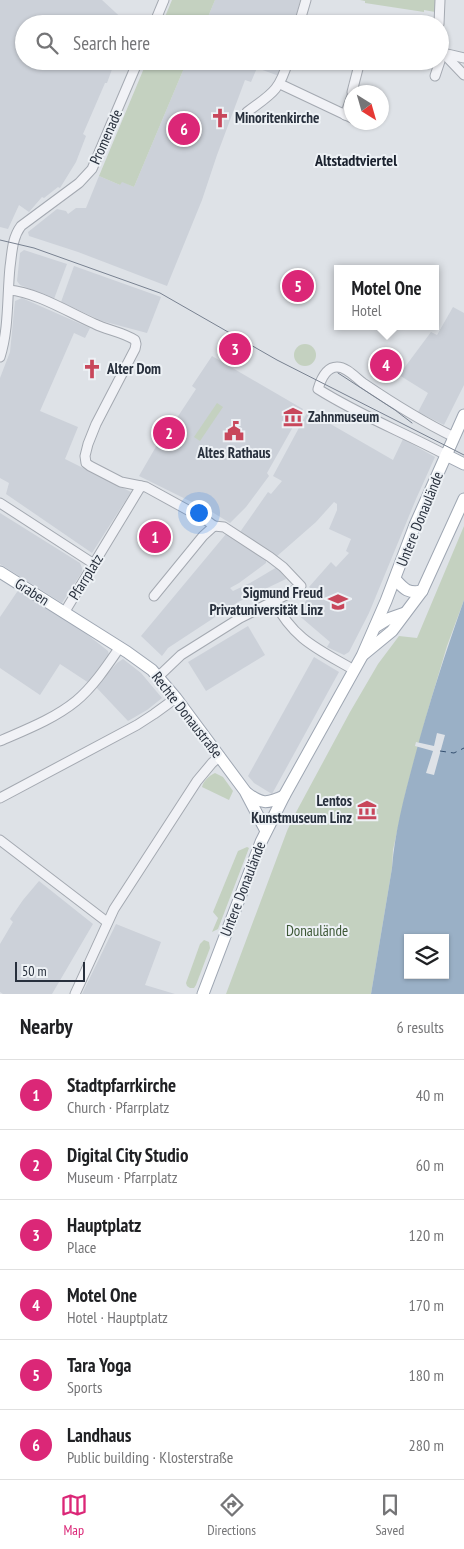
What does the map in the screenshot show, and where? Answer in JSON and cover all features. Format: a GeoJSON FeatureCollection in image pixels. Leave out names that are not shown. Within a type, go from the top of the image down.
{"type":"FeatureCollection","features":[{"type":"Feature","properties":{"kind":"main road","name":"Untere Donaulände"},"geometry":{"type":"LineString","coordinates":[[203,994],[266,831],[362,656],[395,579],[415,525],[446,455],[459,440],[464,415]]}},
{"type":"Feature","properties":{"kind":"main road"},"geometry":{"type":"LineString","coordinates":[[446,455],[464,464]]}},
{"type":"Feature","properties":{"kind":"main road","name":"Untere Donaulände"},"geometry":{"type":"LineString","coordinates":[[362,656],[392,631],[422,591],[464,499]]}},
{"type":"Feature","properties":{"kind":"main road","name":"Graben"},"geometry":{"type":"LineString","coordinates":[[0,572],[64,613]]}},
{"type":"Feature","properties":{"kind":"main road"},"geometry":{"type":"LineString","coordinates":[[395,579],[409,592],[422,591]]}},
{"type":"Feature","properties":{"kind":"main road","name":"Pfarrplatz"},"geometry":{"type":"LineString","coordinates":[[64,613],[120,648]]}},
{"type":"Feature","properties":{"kind":"main road"},"geometry":{"type":"LineString","coordinates":[[375,626],[405,613]]}},
{"type":"Feature","properties":{"kind":"main road","name":"Rechte Donaustraße"},"geometry":{"type":"LineString","coordinates":[[120,648],[145,664],[159,676],[245,791],[266,831]]}},
{"type":"Feature","properties":{"kind":"main road","name":"Rechte Donaustraße"},"geometry":{"type":"LineString","coordinates":[[245,791],[260,802],[273,801],[284,796]]}},
{"type":"Feature","properties":{"kind":"street"},"geometry":{"type":"LineString","coordinates":[[158,15],[164,0]]}},
{"type":"Feature","properties":{"kind":"street"},"geometry":{"type":"LineString","coordinates":[[302,15],[306,0]]}},
{"type":"Feature","properties":{"kind":"street"},"geometry":{"type":"LineString","coordinates":[[439,15],[440,0]]}},
{"type":"Feature","properties":{"kind":"street"},"geometry":{"type":"LineString","coordinates":[[449,57],[464,58]]}},
{"type":"Feature","properties":{"kind":"street"},"geometry":{"type":"LineString","coordinates":[[449,63],[464,75]]}},
{"type":"Feature","properties":{"kind":"street","name":"Promenade"},"geometry":{"type":"LineString","coordinates":[[9,290],[14,241],[17,232],[22,226],[79,183],[92,169],[134,70]]}},
{"type":"Feature","properties":{"kind":"street"},"geometry":{"type":"LineString","coordinates":[[247,112],[276,90],[285,70]]}},
{"type":"Feature","properties":{"kind":"street"},"geometry":{"type":"LineString","coordinates":[[354,85],[358,70]]}},
{"type":"Feature","properties":{"kind":"street"},"geometry":{"type":"LineString","coordinates":[[435,76],[437,70]]}},
{"type":"Feature","properties":{"kind":"street"},"geometry":{"type":"LineString","coordinates":[[280,84],[344,114]]}},
{"type":"Feature","properties":{"kind":"street"},"geometry":{"type":"LineString","coordinates":[[0,357],[4,339],[9,290],[19,291],[131,338],[136,342],[135,349],[96,424],[88,444],[85,456],[86,463],[121,482],[141,486],[214,526],[224,527],[276,561],[301,586],[240,618],[180,655],[159,676]]}},
{"type":"Feature","properties":{"kind":"street"},"geometry":{"type":"LineString","coordinates":[[446,455],[335,400],[318,389],[320,382],[330,370],[339,367],[346,369],[415,418],[459,440]]}},
{"type":"Feature","properties":{"kind":"street","name":"Pfarrplatz"},"geometry":{"type":"LineString","coordinates":[[64,613],[141,486]]}},
{"type":"Feature","properties":{"kind":"street"},"geometry":{"type":"LineString","coordinates":[[0,504],[94,564]]}},
{"type":"Feature","properties":{"kind":"street"},"geometry":{"type":"LineString","coordinates":[[154,596],[203,536],[214,526]]}},
{"type":"Feature","properties":{"kind":"street"},"geometry":{"type":"LineString","coordinates":[[274,601],[286,622],[300,636],[354,670]]}},
{"type":"Feature","properties":{"kind":"street"},"geometry":{"type":"LineString","coordinates":[[0,741],[59,712],[76,701],[120,648]]}},
{"type":"Feature","properties":{"kind":"street"},"geometry":{"type":"LineString","coordinates":[[0,798],[137,725],[176,698]]}},
{"type":"Feature","properties":{"kind":"street"},"geometry":{"type":"LineString","coordinates":[[75,994],[114,909],[193,787],[212,762],[220,756]]}},
{"type":"Feature","properties":{"kind":"street"},"geometry":{"type":"LineString","coordinates":[[0,840],[107,922]]}},
{"type":"Feature","properties":{"kind":"shaded area"},"geometry":{"type":"Polygon","coordinates":[[[0,0],[102,0],[118,15],[15,15],[15,70],[112,70],[83,134],[86,136],[76,162],[60,188],[58,187],[44,198],[42,197],[29,212],[19,205],[8,229],[0,227],[0,0]]]}},
{"type":"Feature","properties":{"kind":"shaded area"},"geometry":{"type":"Polygon","coordinates":[[[215,0],[300,0],[296,15],[209,15],[215,0]]]}},
{"type":"Feature","properties":{"kind":"shaded area"},"geometry":{"type":"Polygon","coordinates":[[[183,70],[256,70],[251,82],[245,80],[202,200],[167,286],[78,252],[29,236],[28,232],[57,209],[66,211],[68,214],[76,208],[86,208],[99,176],[120,185],[121,181],[134,187],[183,70]]]}},
{"type":"Feature","properties":{"kind":"shaded area"},"geometry":{"type":"Polygon","coordinates":[[[262,70],[281,70],[279,76],[262,70]]]}},
{"type":"Feature","properties":{"kind":"shaded area"},"geometry":{"type":"Polygon","coordinates":[[[24,250],[67,264],[54,299],[20,285],[17,281],[20,253],[24,250]]]}},
{"type":"Feature","properties":{"kind":"shaded area"},"geometry":{"type":"Polygon","coordinates":[[[74,266],[161,297],[147,333],[102,321],[61,302],[74,266]]]}},
{"type":"Feature","properties":{"kind":"shaded area"},"geometry":{"type":"Polygon","coordinates":[[[22,298],[90,328],[85,338],[74,333],[40,411],[78,427],[65,459],[131,492],[92,553],[6,494],[9,483],[0,478],[0,378],[10,352],[15,301],[22,298]]]}},
{"type":"Feature","properties":{"kind":"shaded area"},"geometry":{"type":"Polygon","coordinates":[[[453,307],[464,313],[464,385],[444,425],[418,412],[428,393],[399,375],[431,332],[437,335],[453,307]]]}},
{"type":"Feature","properties":{"kind":"shaded area"},"geometry":{"type":"Polygon","coordinates":[[[212,356],[303,409],[267,473],[269,476],[246,507],[230,523],[212,512],[139,476],[161,438],[163,439],[196,389],[192,386],[212,356]]]}},
{"type":"Feature","properties":{"kind":"shaded area"},"geometry":{"type":"Polygon","coordinates":[[[308,411],[393,460],[403,439],[435,457],[369,613],[349,652],[344,655],[327,647],[330,642],[296,613],[314,591],[309,587],[331,562],[336,567],[349,553],[346,551],[351,539],[329,529],[337,510],[337,504],[334,502],[316,522],[276,557],[240,532],[268,492],[271,494],[282,481],[273,476],[308,411]]]}},
{"type":"Feature","properties":{"kind":"shaded area"},"geometry":{"type":"Polygon","coordinates":[[[0,513],[80,563],[82,572],[62,603],[0,564],[0,513]]]}},
{"type":"Feature","properties":{"kind":"shaded area"},"geometry":{"type":"Polygon","coordinates":[[[226,534],[266,559],[266,563],[230,588],[233,591],[277,567],[286,579],[238,602],[168,648],[162,656],[141,636],[226,534]]]}},
{"type":"Feature","properties":{"kind":"shaded area"},"geometry":{"type":"Polygon","coordinates":[[[19,589],[84,632],[108,651],[109,655],[106,662],[89,683],[60,664],[40,695],[0,668],[0,617],[19,589]]]}},
{"type":"Feature","properties":{"kind":"shaded area"},"geometry":{"type":"Polygon","coordinates":[[[248,626],[265,655],[206,691],[188,662],[248,626]]]}},
{"type":"Feature","properties":{"kind":"shaded area"},"geometry":{"type":"Polygon","coordinates":[[[314,657],[339,672],[272,794],[254,783],[248,776],[314,657]]]}},
{"type":"Feature","properties":{"kind":"shaded area"},"geometry":{"type":"Polygon","coordinates":[[[123,659],[141,673],[162,698],[147,710],[128,721],[96,687],[117,663],[123,659]]]}},
{"type":"Feature","properties":{"kind":"shaded area"},"geometry":{"type":"Polygon","coordinates":[[[39,881],[93,924],[52,994],[3,994],[0,992],[0,944],[13,922],[10,919],[39,881]]]}},
{"type":"Feature","properties":{"kind":"shaded area"},"geometry":{"type":"Polygon","coordinates":[[[116,924],[161,942],[145,985],[175,994],[82,994],[116,924]]]}},
{"type":"Feature","properties":{"kind":"green space"},"geometry":{"type":"Polygon","coordinates":[[[172,0],[215,0],[209,15],[166,15],[172,0]]]}},
{"type":"Feature","properties":{"kind":"green space"},"geometry":{"type":"Polygon","coordinates":[[[360,0],[435,0],[435,12],[365,3],[365,1],[360,0]]]}},
{"type":"Feature","properties":{"kind":"green space"},"geometry":{"type":"Polygon","coordinates":[[[143,70],[183,70],[134,187],[122,182],[120,185],[99,176],[143,70]]]}},
{"type":"Feature","properties":{"kind":"green space"},"geometry":{"type":"Polygon","coordinates":[[[305,344],[313,347],[316,355],[313,363],[305,366],[297,363],[294,355],[297,347],[305,344]]]}},
{"type":"Feature","properties":{"kind":"green space"},"geometry":{"type":"Polygon","coordinates":[[[217,403],[223,407],[200,441],[194,437],[217,403]]]}},
{"type":"Feature","properties":{"kind":"green space","name":"Donaulände"},"geometry":{"type":"Polygon","coordinates":[[[464,526],[464,600],[447,646],[406,791],[393,850],[392,868],[371,994],[226,994],[294,816],[378,664],[399,636],[417,638],[464,526]]]}},
{"type":"Feature","properties":{"kind":"green space"},"geometry":{"type":"Polygon","coordinates":[[[215,773],[223,777],[233,791],[229,800],[202,787],[207,778],[215,773]]]}},
{"type":"Feature","properties":{"kind":"green space"},"geometry":{"type":"Polygon","coordinates":[[[249,848],[218,929],[212,932],[218,918],[213,912],[238,851],[249,848]]]}},
{"type":"Feature","properties":{"kind":"green space"},"geometry":{"type":"Polygon","coordinates":[[[204,940],[209,942],[210,948],[196,985],[194,988],[190,988],[186,983],[200,944],[204,940]]]}},
{"type":"Feature","properties":{"kind":"water"},"geometry":{"type":"Polygon","coordinates":[[[464,600],[464,994],[371,994],[395,840],[411,770],[438,677],[464,600]]]}},
{"type":"Feature","properties":{"kind":"pier"},"geometry":{"type":"Polygon","coordinates":[[[437,733],[445,735],[434,775],[426,773],[433,751],[415,746],[416,742],[434,746],[437,733]]]}},
{"type":"Feature","properties":{"kind":"ferry route"},"geometry":{"type":"LineString","coordinates":[[440,751],[454,753],[464,748]]}},
{"type":"Feature","properties":{"kind":"tram line"},"geometry":{"type":"LineString","coordinates":[[0,240],[34,248],[160,293],[277,360],[464,455]]}},
{"type":"Feature","properties":{"kind":"tram line"},"geometry":{"type":"LineString","coordinates":[[338,373],[412,423]]}},
{"type":"Feature","properties":{"kind":"place","name":"Minoritenkirche"},"geometry":{"type":"Point","coordinates":[220,118]}},
{"type":"Feature","properties":{"kind":"place","name":"Landhaus"},"geometry":{"type":"Point","coordinates":[184,129]}},
{"type":"Feature","properties":{"kind":"place","name":"Tara Yoga"},"geometry":{"type":"Point","coordinates":[298,286]}},
{"type":"Feature","properties":{"kind":"place","name":"Hauptplatz"},"geometry":{"type":"Point","coordinates":[235,349]}},
{"type":"Feature","properties":{"kind":"place","name":"Motel One"},"geometry":{"type":"Point","coordinates":[386,365]}},
{"type":"Feature","properties":{"kind":"place","name":"Alter Dom"},"geometry":{"type":"Point","coordinates":[92,369]}},
{"type":"Feature","properties":{"kind":"place","name":"Zahnmuseum"},"geometry":{"type":"Point","coordinates":[293,417]}},
{"type":"Feature","properties":{"kind":"place","name":"Altes Rathaus"},"geometry":{"type":"Point","coordinates":[234,431]}},
{"type":"Feature","properties":{"kind":"place","name":"Digital City Studio"},"geometry":{"type":"Point","coordinates":[169,433]}},
{"type":"Feature","properties":{"kind":"place","name":"Stadtpfarrkirche"},"geometry":{"type":"Point","coordinates":[155,537]}},
{"type":"Feature","properties":{"kind":"place","name":"Sigmund Freud Privatuniversität Linz"},"geometry":{"type":"Point","coordinates":[338,602]}},
{"type":"Feature","properties":{"kind":"place","name":"Lentos Kunstmuseum Linz"},"geometry":{"type":"Point","coordinates":[367,810]}},
{"type":"Feature","properties":{"kind":"district","name":"Altstadtviertel"},"geometry":{"type":"Point","coordinates":[356,160]}}]}
